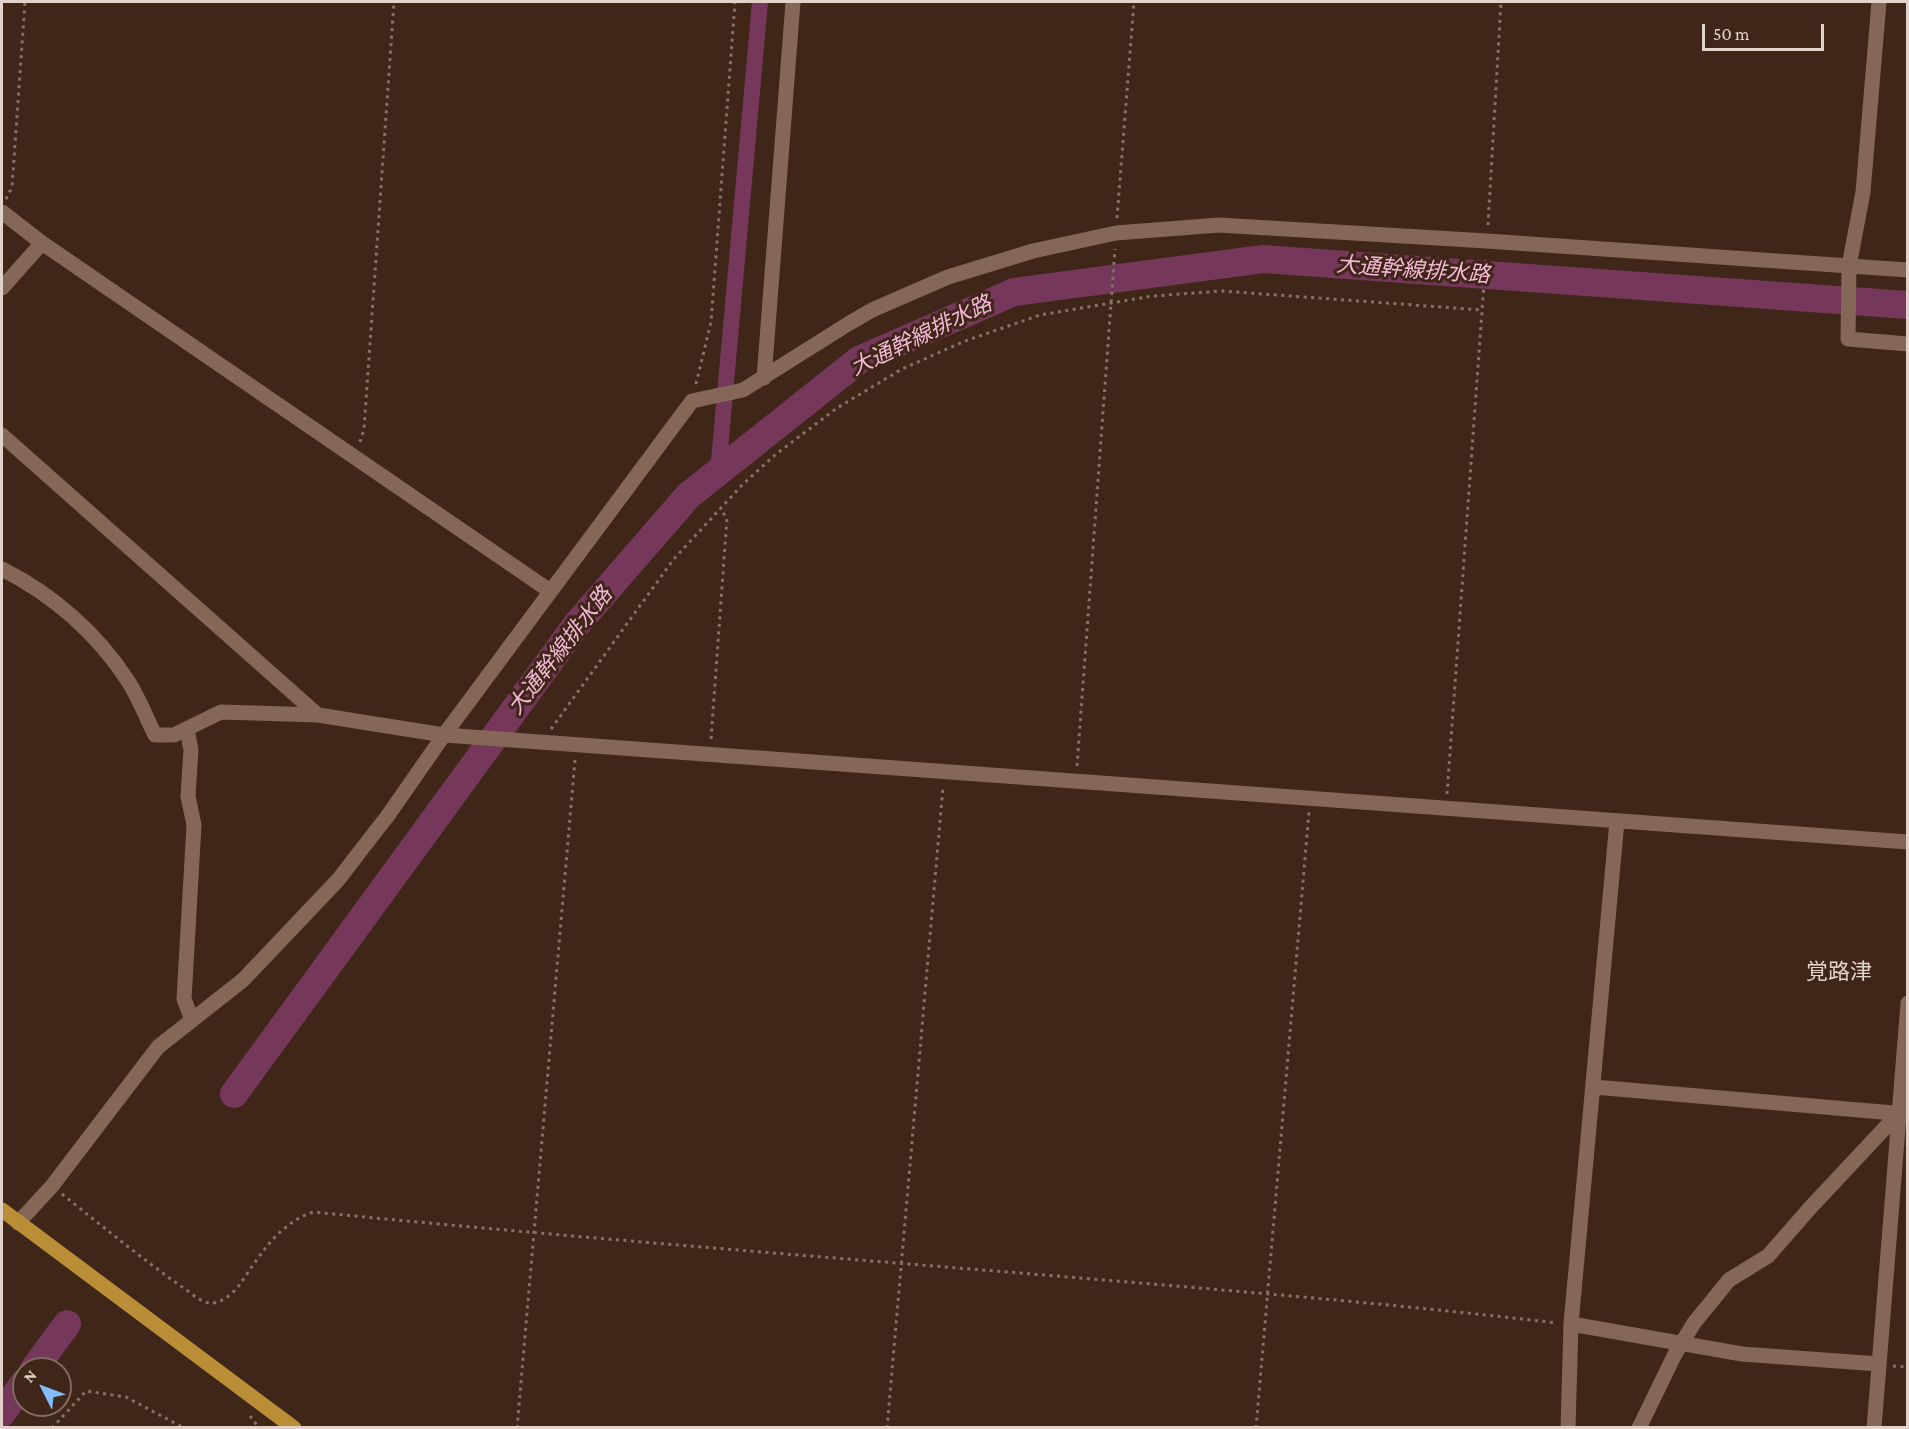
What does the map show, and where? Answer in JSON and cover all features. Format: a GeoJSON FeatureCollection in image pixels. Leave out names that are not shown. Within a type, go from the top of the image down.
{"type":"FeatureCollection","features":[{"type":"Feature","properties":{"kind":"main road"},"geometry":{"type":"LineString","coordinates":[[2,1210],[294,1428]]}},
{"type":"Feature","properties":{"kind":"street"},"geometry":{"type":"LineString","coordinates":[[764,378],[793,2]]}},
{"type":"Feature","properties":{"kind":"street"},"geometry":{"type":"LineString","coordinates":[[1878,2],[1863,192],[1850,272],[1848,339],[1908,344]]}},
{"type":"Feature","properties":{"kind":"street"},"geometry":{"type":"LineString","coordinates":[[3,207],[42,243],[550,591]]}},
{"type":"Feature","properties":{"kind":"street"},"geometry":{"type":"LineString","coordinates":[[18,1223],[51,1186],[158,1047],[243,980],[338,880],[451,735],[550,591],[697,400],[743,390],[872,310],[948,277],[1033,251],[1116,237],[1219,225],[1850,272],[1908,270]]}},
{"type":"Feature","properties":{"kind":"street"},"geometry":{"type":"LineString","coordinates":[[2,288],[42,243]]}},
{"type":"Feature","properties":{"kind":"street"},"geometry":{"type":"LineString","coordinates":[[2,435],[318,715]]}},
{"type":"Feature","properties":{"kind":"street"},"geometry":{"type":"LineString","coordinates":[[2,569],[27,582],[51,599],[92,634],[128,681],[155,735],[174,735],[221,712],[318,715],[451,735],[945,771],[1076,783],[1446,807],[1908,842]]}},
{"type":"Feature","properties":{"kind":"street"},"geometry":{"type":"LineString","coordinates":[[187,729],[191,750],[188,796],[194,825],[184,999],[192,1020]]}},
{"type":"Feature","properties":{"kind":"street"},"geometry":{"type":"LineString","coordinates":[[1568,1428],[1570,1324],[1594,1087],[1617,821]]}},
{"type":"Feature","properties":{"kind":"street"},"geometry":{"type":"LineString","coordinates":[[1874,1428],[1903,1114],[1908,1003]]}},
{"type":"Feature","properties":{"kind":"street"},"geometry":{"type":"LineString","coordinates":[[1594,1087],[1903,1114]]}},
{"type":"Feature","properties":{"kind":"street"},"geometry":{"type":"LineString","coordinates":[[1639,1428],[1694,1323],[1729,1280],[1768,1256],[1810,1208],[1903,1114]]}},
{"type":"Feature","properties":{"kind":"street"},"geometry":{"type":"LineString","coordinates":[[1570,1324],[1742,1354],[1879,1365]]}},
{"type":"Feature","properties":{"kind":"path"},"geometry":{"type":"LineString","coordinates":[[3,207],[12,187],[25,2]]}},
{"type":"Feature","properties":{"kind":"path"},"geometry":{"type":"LineString","coordinates":[[355,457],[364,429],[394,2]]}},
{"type":"Feature","properties":{"kind":"path"},"geometry":{"type":"LineString","coordinates":[[697,400],[711,322],[735,2]]}},
{"type":"Feature","properties":{"kind":"path"},"geometry":{"type":"LineString","coordinates":[[1076,783],[1134,2]]}},
{"type":"Feature","properties":{"kind":"path"},"geometry":{"type":"LineString","coordinates":[[1446,807],[1487,246],[1501,2]]}},
{"type":"Feature","properties":{"kind":"path"},"geometry":{"type":"LineString","coordinates":[[539,742],[673,560],[742,485],[775,455],[837,408],[902,369],[964,341],[1040,315],[1153,296],[1222,291],[1482,310]]}},
{"type":"Feature","properties":{"kind":"path"},"geometry":{"type":"LineString","coordinates":[[710,755],[727,518],[720,509]]}},
{"type":"Feature","properties":{"kind":"path"},"geometry":{"type":"LineString","coordinates":[[517,1428],[577,745]]}},
{"type":"Feature","properties":{"kind":"path"},"geometry":{"type":"LineString","coordinates":[[887,1428],[945,771]]}},
{"type":"Feature","properties":{"kind":"path"},"geometry":{"type":"LineString","coordinates":[[1256,1428],[1311,798]]}},
{"type":"Feature","properties":{"kind":"path"},"geometry":{"type":"LineString","coordinates":[[51,1186],[166,1276],[198,1298],[210,1303],[225,1299],[238,1287],[255,1261],[289,1223],[313,1212],[533,1233],[1268,1293],[1570,1324]]}},
{"type":"Feature","properties":{"kind":"path"},"geometry":{"type":"LineString","coordinates":[[52,1428],[86,1391],[126,1397],[184,1428]]}},
{"type":"Feature","properties":{"kind":"waterway"},"geometry":{"type":"LineString","coordinates":[[718,472],[760,2]]}},
{"type":"Feature","properties":{"kind":"waterway","name":"大通幹線排水路"},"geometry":{"type":"LineString","coordinates":[[234,1094],[577,624],[688,496],[859,360],[1014,292],[1263,259],[1908,305]]}},
{"type":"Feature","properties":{"kind":"waterway","name":"大通幹線排水路"},"geometry":{"type":"LineString","coordinates":[[43,1357],[67,1324]]}},
{"type":"Feature","properties":{"kind":"waterway","name":"大通幹線排水路"},"geometry":{"type":"LineString","coordinates":[[2,1413],[12,1399]]}},
{"type":"Feature","properties":{"kind":"district","name":"覚路津"},"geometry":{"type":"Point","coordinates":[1839,972]}}]}
